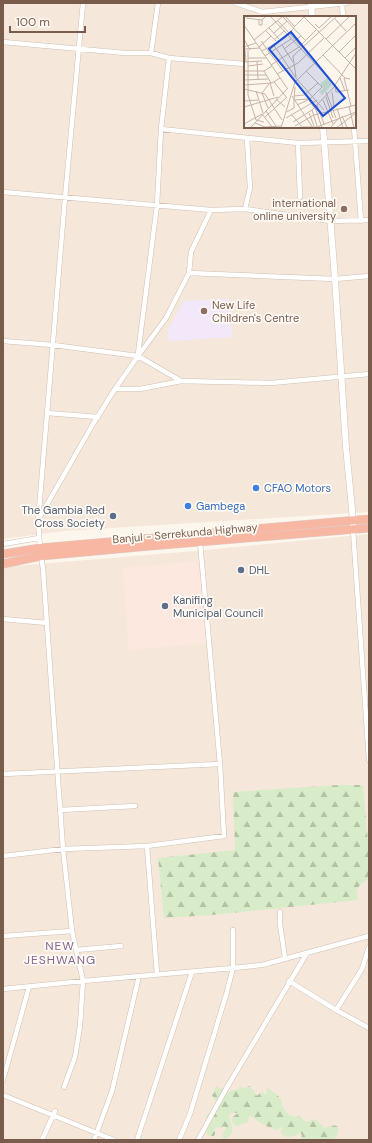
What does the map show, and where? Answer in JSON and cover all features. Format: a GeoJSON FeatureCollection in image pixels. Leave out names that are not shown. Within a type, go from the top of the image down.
{"type":"FeatureCollection","features":[{"type":"Feature","properties":{"kind":"highway","name":"Banjul - Serrekunda Highway"},"geometry":{"type":"LineString","coordinates":[[3,554],[40,548],[369,519]]}},
{"type":"Feature","properties":{"kind":"highway","name":"Banjul - Serrekunda Highway"},"geometry":{"type":"LineString","coordinates":[[3,564],[41,556],[369,528]]}},
{"type":"Feature","properties":{"kind":"street"},"geometry":{"type":"LineString","coordinates":[[64,1087],[75,1057],[80,1026],[82,981],[72,931],[63,849],[47,623],[38,522],[83,3]]}},
{"type":"Feature","properties":{"kind":"street"},"geometry":{"type":"LineString","coordinates":[[151,53],[158,3]]}},
{"type":"Feature","properties":{"kind":"street"},"geometry":{"type":"LineString","coordinates":[[236,3],[262,12],[311,5],[347,3]]}},
{"type":"Feature","properties":{"kind":"street"},"geometry":{"type":"LineString","coordinates":[[342,3],[344,16]]}},
{"type":"Feature","properties":{"kind":"street"},"geometry":{"type":"LineString","coordinates":[[311,5],[312,16]]}},
{"type":"Feature","properties":{"kind":"street"},"geometry":{"type":"LineString","coordinates":[[3,42],[79,50],[151,53],[169,58],[244,64]]}},
{"type":"Feature","properties":{"kind":"street"},"geometry":{"type":"LineString","coordinates":[[138,356],[157,205],[161,129],[169,58]]}},
{"type":"Feature","properties":{"kind":"street"},"geometry":{"type":"LineString","coordinates":[[323,128],[346,447],[353,520],[369,760]]}},
{"type":"Feature","properties":{"kind":"street"},"geometry":{"type":"LineString","coordinates":[[354,128],[361,221]]}},
{"type":"Feature","properties":{"kind":"street"},"geometry":{"type":"LineString","coordinates":[[161,129],[298,143],[369,141]]}},
{"type":"Feature","properties":{"kind":"street"},"geometry":{"type":"LineString","coordinates":[[245,209],[250,188],[247,138]]}},
{"type":"Feature","properties":{"kind":"street"},"geometry":{"type":"LineString","coordinates":[[298,143],[300,197]]}},
{"type":"Feature","properties":{"kind":"street"},"geometry":{"type":"LineString","coordinates":[[3,192],[211,210],[245,209],[330,221],[369,220]]}},
{"type":"Feature","properties":{"kind":"street"},"geometry":{"type":"LineString","coordinates":[[38,522],[115,389],[166,318],[189,273],[191,252],[211,210]]}},
{"type":"Feature","properties":{"kind":"street"},"geometry":{"type":"LineString","coordinates":[[189,273],[335,279],[369,276]]}},
{"type":"Feature","properties":{"kind":"street"},"geometry":{"type":"LineString","coordinates":[[3,341],[53,345],[138,356],[181,382]]}},
{"type":"Feature","properties":{"kind":"street"},"geometry":{"type":"LineString","coordinates":[[115,389],[140,389],[181,382],[271,383],[369,374]]}},
{"type":"Feature","properties":{"kind":"street"},"geometry":{"type":"LineString","coordinates":[[47,413],[98,417]]}},
{"type":"Feature","properties":{"kind":"street"},"geometry":{"type":"LineString","coordinates":[[3,544],[40,538]]}},
{"type":"Feature","properties":{"kind":"street"},"geometry":{"type":"LineString","coordinates":[[3,856],[63,849],[147,846],[224,836],[220,764],[200,542]]}},
{"type":"Feature","properties":{"kind":"street"},"geometry":{"type":"LineString","coordinates":[[3,620],[47,623]]}},
{"type":"Feature","properties":{"kind":"street"},"geometry":{"type":"LineString","coordinates":[[3,774],[220,764]]}},
{"type":"Feature","properties":{"kind":"street"},"geometry":{"type":"LineString","coordinates":[[60,810],[135,806]]}},
{"type":"Feature","properties":{"kind":"street"},"geometry":{"type":"LineString","coordinates":[[147,846],[157,974]]}},
{"type":"Feature","properties":{"kind":"street"},"geometry":{"type":"LineString","coordinates":[[280,912],[280,924],[285,958]]}},
{"type":"Feature","properties":{"kind":"street"},"geometry":{"type":"LineString","coordinates":[[179,1140],[190,1114],[233,968],[233,930]]}},
{"type":"Feature","properties":{"kind":"street"},"geometry":{"type":"LineString","coordinates":[[3,936],[72,931]]}},
{"type":"Feature","properties":{"kind":"street"},"geometry":{"type":"LineString","coordinates":[[3,989],[262,965],[369,936]]}},
{"type":"Feature","properties":{"kind":"street"},"geometry":{"type":"LineString","coordinates":[[76,950],[121,946]]}},
{"type":"Feature","properties":{"kind":"street"},"geometry":{"type":"LineString","coordinates":[[336,1010],[362,969],[369,947]]}},
{"type":"Feature","properties":{"kind":"street"},"geometry":{"type":"LineString","coordinates":[[198,1140],[226,1089],[307,953]]}},
{"type":"Feature","properties":{"kind":"street"},"geometry":{"type":"LineString","coordinates":[[137,1140],[192,972]]}},
{"type":"Feature","properties":{"kind":"street"},"geometry":{"type":"LineString","coordinates":[[94,1140],[112,1092],[139,976]]}},
{"type":"Feature","properties":{"kind":"street"},"geometry":{"type":"LineString","coordinates":[[289,981],[369,1028]]}},
{"type":"Feature","properties":{"kind":"street"},"geometry":{"type":"LineString","coordinates":[[3,1080],[28,987]]}},
{"type":"Feature","properties":{"kind":"street"},"geometry":{"type":"LineString","coordinates":[[3,1095],[54,1113],[114,1140]]}},
{"type":"Feature","properties":{"kind":"street"},"geometry":{"type":"LineString","coordinates":[[42,1140],[54,1113]]}},
{"type":"Feature","properties":{"kind":"shaded area"},"geometry":{"type":"Polygon","coordinates":[[[3,3],[369,3],[369,512],[64,531],[3,539],[3,3]]]}},
{"type":"Feature","properties":{"kind":"shaded area","name":"New Life Children's Centre"},"geometry":{"type":"Polygon","coordinates":[[[229,299],[232,337],[169,341],[168,330],[184,301],[229,299]]]}},
{"type":"Feature","properties":{"kind":"shaded area"},"geometry":{"type":"Polygon","coordinates":[[[369,534],[369,1140],[3,1140],[3,567],[195,551],[369,534]]]}},
{"type":"Feature","properties":{"kind":"shaded area","name":"Kanifing Municipal Council"},"geometry":{"type":"Polygon","coordinates":[[[199,561],[206,643],[129,650],[123,568],[199,561]]]}},
{"type":"Feature","properties":{"kind":"green space"},"geometry":{"type":"Polygon","coordinates":[[[339,785],[363,785],[369,853],[369,878],[357,888],[358,900],[212,915],[164,918],[158,858],[235,850],[233,792],[339,785]]]}},
{"type":"Feature","properties":{"kind":"green space"},"geometry":{"type":"Polygon","coordinates":[[[217,1086],[220,1089],[225,1088],[228,1094],[232,1090],[237,1090],[240,1087],[245,1088],[250,1086],[257,1096],[261,1092],[267,1095],[266,1089],[268,1088],[281,1099],[282,1106],[286,1112],[292,1116],[299,1116],[306,1122],[315,1119],[325,1128],[336,1126],[338,1127],[338,1133],[334,1140],[301,1140],[302,1135],[299,1132],[296,1136],[287,1137],[282,1134],[281,1130],[283,1128],[280,1127],[278,1130],[270,1128],[250,1115],[247,1122],[237,1126],[233,1124],[232,1118],[238,1113],[231,1113],[229,1117],[232,1133],[228,1138],[224,1139],[222,1135],[226,1128],[224,1126],[221,1128],[215,1127],[214,1136],[209,1135],[205,1130],[207,1123],[206,1116],[215,1106],[216,1101],[212,1095],[215,1087],[217,1086]]]}},
{"type":"Feature","properties":{"kind":"place","name":"international online university"},"geometry":{"type":"Point","coordinates":[344,209]}},
{"type":"Feature","properties":{"kind":"place","name":"New Life Children's Centre"},"geometry":{"type":"Point","coordinates":[204,311]}},
{"type":"Feature","properties":{"kind":"place","name":"CFAO Motors"},"geometry":{"type":"Point","coordinates":[256,488]}},
{"type":"Feature","properties":{"kind":"place","name":"Gambega"},"geometry":{"type":"Point","coordinates":[188,506]}},
{"type":"Feature","properties":{"kind":"place","name":"The Gambia Red Cross Society"},"geometry":{"type":"Point","coordinates":[113,516]}},
{"type":"Feature","properties":{"kind":"place","name":"DHL"},"geometry":{"type":"Point","coordinates":[241,570]}},
{"type":"Feature","properties":{"kind":"place","name":"Kanifing Municipal Council"},"geometry":{"type":"Point","coordinates":[165,606]}},
{"type":"Feature","properties":{"kind":"district","name":"NEW JESHWANG"},"geometry":{"type":"Point","coordinates":[60,953]}}]}
